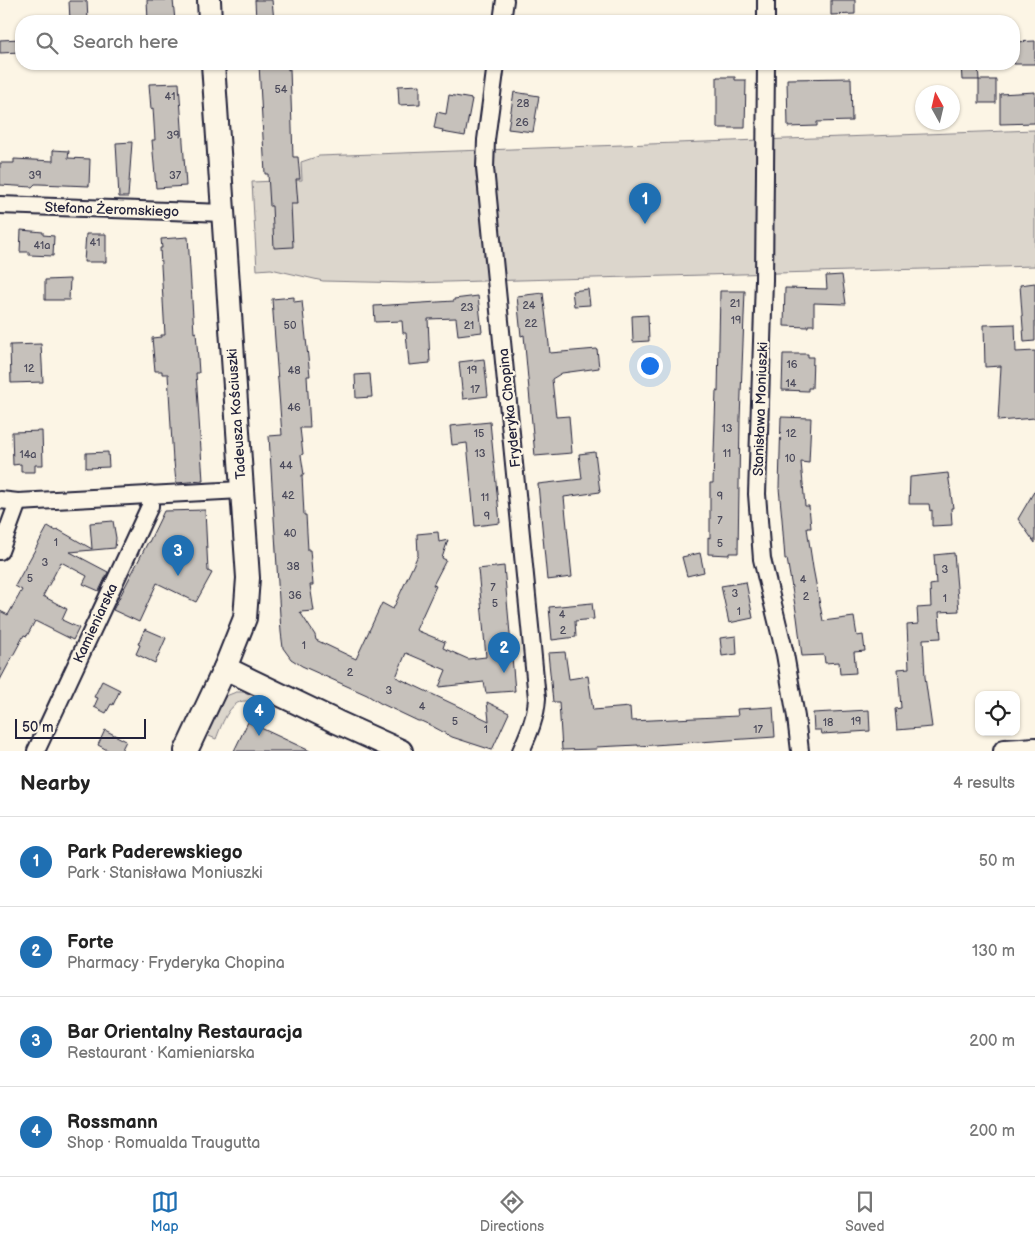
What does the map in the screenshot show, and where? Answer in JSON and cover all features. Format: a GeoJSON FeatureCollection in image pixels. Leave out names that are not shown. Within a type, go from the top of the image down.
{"type":"FeatureCollection","features":[{"type":"Feature","properties":{"kind":"street"},"geometry":{"type":"LineString","coordinates":[[209,0],[210,15]]}},
{"type":"Feature","properties":{"kind":"street"},"geometry":{"type":"LineString","coordinates":[[503,15],[505,0]]}},
{"type":"Feature","properties":{"kind":"street"},"geometry":{"type":"LineString","coordinates":[[766,0],[766,15]]}},
{"type":"Feature","properties":{"kind":"street","name":"Tadeusza Kościuszki"},"geometry":{"type":"LineString","coordinates":[[186,751],[225,668],[245,618],[247,601],[248,564],[241,490],[213,70]]}},
{"type":"Feature","properties":{"kind":"street","name":"Fryderyka Chopina"},"geometry":{"type":"LineString","coordinates":[[495,70],[486,140],[485,168],[537,698],[533,722],[521,751]]}},
{"type":"Feature","properties":{"kind":"street","name":"Stanisława Moniuszki"},"geometry":{"type":"LineString","coordinates":[[766,70],[764,280],[756,494],[762,559],[785,654],[800,751]]}},
{"type":"Feature","properties":{"kind":"street","name":"Stefana Żeromskiego"},"geometry":{"type":"LineString","coordinates":[[0,204],[224,214]]}},
{"type":"Feature","properties":{"kind":"street"},"geometry":{"type":"LineString","coordinates":[[0,500],[18,502],[241,490]]}},
{"type":"Feature","properties":{"kind":"street","name":"Kamieniarska"},"geometry":{"type":"LineString","coordinates":[[36,751],[150,506],[150,494]]}},
{"type":"Feature","properties":{"kind":"street"},"geometry":{"type":"LineString","coordinates":[[0,551],[18,502]]}},
{"type":"Feature","properties":{"kind":"street"},"geometry":{"type":"LineString","coordinates":[[225,668],[401,751]]}},
{"type":"Feature","properties":{"kind":"street"},"geometry":{"type":"LineString","coordinates":[[1005,751],[1035,749]]}},
{"type":"Feature","properties":{"kind":"shaded area"},"geometry":{"type":"Polygon","coordinates":[[[1035,130],[1035,266],[410,283],[323,281],[271,269],[257,270],[252,182],[302,180],[301,162],[319,156],[1035,130]]]}},
{"type":"Feature","properties":{"kind":"shaded area"},"geometry":{"type":"Polygon","coordinates":[[[236,692],[244,692],[265,700],[240,702],[230,709],[226,715],[216,739],[204,734],[226,696],[236,692]]]}},
{"type":"Feature","properties":{"kind":"building"},"geometry":{"type":"Polygon","coordinates":[[[147,0],[173,0],[174,15],[148,15],[147,0]]]}},
{"type":"Feature","properties":{"kind":"building"},"geometry":{"type":"Polygon","coordinates":[[[255,0],[272,0],[273,15],[256,15],[255,0]]]}},
{"type":"Feature","properties":{"kind":"building"},"geometry":{"type":"Polygon","coordinates":[[[831,0],[855,0],[855,14],[831,15],[831,0]]]}},
{"type":"Feature","properties":{"kind":"building"},"geometry":{"type":"Polygon","coordinates":[[[69,1],[87,1],[88,15],[70,15],[69,1]]]}},
{"type":"Feature","properties":{"kind":"building"},"geometry":{"type":"Polygon","coordinates":[[[15,39],[15,52],[0,53],[0,40],[15,39]]]}},
{"type":"Feature","properties":{"kind":"building"},"geometry":{"type":"Polygon","coordinates":[[[1035,41],[1035,64],[1020,64],[1020,42],[1035,41]]]}},
{"type":"Feature","properties":{"kind":"building"},"geometry":{"type":"Polygon","coordinates":[[[259,70],[290,70],[293,157],[298,157],[300,179],[296,179],[298,204],[291,204],[293,247],[274,248],[272,206],[270,206],[268,174],[265,174],[259,70]]]}},
{"type":"Feature","properties":{"kind":"building"},"geometry":{"type":"Polygon","coordinates":[[[961,70],[978,70],[979,80],[962,80],[961,70]]]}},
{"type":"Feature","properties":{"kind":"building"},"geometry":{"type":"Polygon","coordinates":[[[717,77],[735,77],[735,80],[746,80],[745,128],[717,128],[717,77]]]}},
{"type":"Feature","properties":{"kind":"building"},"geometry":{"type":"Polygon","coordinates":[[[851,78],[852,121],[817,122],[817,126],[788,127],[787,79],[851,78]]]}},
{"type":"Feature","properties":{"kind":"building"},"geometry":{"type":"Polygon","coordinates":[[[979,80],[996,80],[996,103],[979,103],[979,80]]]}},
{"type":"Feature","properties":{"kind":"building"},"geometry":{"type":"Polygon","coordinates":[[[179,83],[186,186],[156,188],[152,140],[155,140],[153,108],[151,109],[149,84],[179,83]]]}},
{"type":"Feature","properties":{"kind":"building"},"geometry":{"type":"Polygon","coordinates":[[[420,85],[420,104],[399,105],[398,86],[420,85]]]}},
{"type":"Feature","properties":{"kind":"building"},"geometry":{"type":"Polygon","coordinates":[[[514,92],[539,96],[533,132],[508,129],[514,92]]]}},
{"type":"Feature","properties":{"kind":"building"},"geometry":{"type":"Polygon","coordinates":[[[1035,92],[1035,123],[1000,124],[1000,94],[1035,92]]]}},
{"type":"Feature","properties":{"kind":"building"},"geometry":{"type":"Polygon","coordinates":[[[449,95],[472,99],[465,136],[442,132],[443,130],[434,128],[437,112],[446,114],[449,95]]]}},
{"type":"Feature","properties":{"kind":"building"},"geometry":{"type":"Polygon","coordinates":[[[132,142],[128,197],[119,197],[116,143],[132,142]]]}},
{"type":"Feature","properties":{"kind":"building"},"geometry":{"type":"Polygon","coordinates":[[[53,150],[69,151],[68,158],[90,159],[89,186],[35,184],[32,187],[0,185],[0,163],[14,163],[14,159],[53,161],[53,150]]]}},
{"type":"Feature","properties":{"kind":"building"},"geometry":{"type":"Polygon","coordinates":[[[21,230],[43,232],[43,235],[54,236],[53,256],[29,255],[29,252],[20,252],[21,230]]]}},
{"type":"Feature","properties":{"kind":"building"},"geometry":{"type":"Polygon","coordinates":[[[86,234],[106,234],[106,262],[84,262],[86,234]]]}},
{"type":"Feature","properties":{"kind":"building"},"geometry":{"type":"Polygon","coordinates":[[[188,237],[194,333],[196,332],[199,373],[196,373],[203,481],[176,483],[168,374],[162,374],[162,371],[155,371],[152,338],[165,335],[161,239],[188,237]]]}},
{"type":"Feature","properties":{"kind":"building"},"geometry":{"type":"Polygon","coordinates":[[[842,275],[846,304],[814,303],[814,325],[808,325],[808,327],[784,326],[785,288],[827,289],[826,276],[842,275]]]}},
{"type":"Feature","properties":{"kind":"building"},"geometry":{"type":"Polygon","coordinates":[[[70,279],[69,300],[45,300],[45,280],[70,279]]]}},
{"type":"Feature","properties":{"kind":"building"},"geometry":{"type":"Polygon","coordinates":[[[1035,283],[1035,341],[1024,342],[1020,285],[1035,283]]]}},
{"type":"Feature","properties":{"kind":"building"},"geometry":{"type":"Polygon","coordinates":[[[588,289],[590,305],[574,306],[572,291],[588,289]]]}},
{"type":"Feature","properties":{"kind":"building"},"geometry":{"type":"Polygon","coordinates":[[[720,291],[745,291],[740,419],[738,553],[729,553],[729,555],[708,554],[708,537],[710,538],[710,483],[713,483],[716,391],[718,392],[720,291]]]}},
{"type":"Feature","properties":{"kind":"building"},"geometry":{"type":"Polygon","coordinates":[[[543,293],[550,353],[597,349],[599,368],[562,373],[552,379],[556,417],[569,416],[572,453],[535,456],[524,335],[521,336],[517,296],[543,293]]]}},
{"type":"Feature","properties":{"kind":"building"},"geometry":{"type":"Polygon","coordinates":[[[478,296],[482,332],[458,335],[456,318],[428,319],[430,363],[409,365],[406,333],[403,333],[402,321],[375,322],[374,306],[454,301],[454,299],[478,296]]]}},
{"type":"Feature","properties":{"kind":"building"},"geometry":{"type":"Polygon","coordinates":[[[294,297],[294,302],[302,301],[310,376],[307,376],[310,428],[300,428],[304,475],[302,475],[304,515],[306,515],[308,550],[310,550],[313,585],[310,585],[314,611],[300,612],[315,635],[316,640],[356,659],[382,603],[393,609],[418,555],[417,534],[438,532],[439,542],[448,540],[442,558],[446,560],[433,585],[436,586],[416,630],[445,642],[443,648],[468,659],[486,657],[478,569],[504,566],[515,691],[486,693],[484,682],[439,687],[446,670],[406,653],[396,677],[489,721],[487,702],[509,713],[492,750],[452,737],[367,695],[302,666],[291,659],[283,648],[269,436],[282,435],[272,299],[294,297]]]}},
{"type":"Feature","properties":{"kind":"building"},"geometry":{"type":"Polygon","coordinates":[[[648,315],[649,341],[633,342],[632,316],[648,315]]]}},
{"type":"Feature","properties":{"kind":"building"},"geometry":{"type":"Polygon","coordinates":[[[1015,324],[1016,352],[1035,351],[1035,418],[998,421],[1001,366],[985,367],[984,325],[1015,324]]]}},
{"type":"Feature","properties":{"kind":"building"},"geometry":{"type":"Polygon","coordinates":[[[41,344],[43,382],[11,383],[10,345],[41,344]]]}},
{"type":"Feature","properties":{"kind":"building"},"geometry":{"type":"Polygon","coordinates":[[[783,354],[808,354],[808,357],[813,357],[812,388],[808,388],[808,391],[782,390],[783,354]]]}},
{"type":"Feature","properties":{"kind":"building"},"geometry":{"type":"Polygon","coordinates":[[[484,359],[488,396],[463,399],[459,362],[484,359]]]}},
{"type":"Feature","properties":{"kind":"building"},"geometry":{"type":"Polygon","coordinates":[[[370,374],[372,397],[356,398],[355,375],[370,374]]]}},
{"type":"Feature","properties":{"kind":"building"},"geometry":{"type":"Polygon","coordinates":[[[781,417],[811,418],[809,463],[801,462],[805,506],[809,506],[811,528],[807,528],[813,568],[823,621],[854,617],[857,636],[863,635],[865,651],[854,652],[856,673],[840,674],[839,662],[825,663],[824,655],[802,656],[787,559],[785,559],[779,488],[781,417]]]}},
{"type":"Feature","properties":{"kind":"building"},"geometry":{"type":"Polygon","coordinates":[[[490,422],[500,523],[475,526],[467,443],[452,445],[450,426],[490,422]]]}},
{"type":"Feature","properties":{"kind":"building"},"geometry":{"type":"Polygon","coordinates":[[[42,431],[43,465],[35,465],[35,472],[21,472],[21,464],[13,465],[12,432],[42,431]]]}},
{"type":"Feature","properties":{"kind":"building"},"geometry":{"type":"Polygon","coordinates":[[[108,452],[109,467],[86,468],[86,453],[108,452]]]}},
{"type":"Feature","properties":{"kind":"building"},"geometry":{"type":"Polygon","coordinates":[[[595,452],[600,492],[564,497],[572,577],[547,580],[538,484],[582,479],[579,454],[595,452]]]}},
{"type":"Feature","properties":{"kind":"building"},"geometry":{"type":"Polygon","coordinates":[[[948,473],[953,508],[951,508],[952,525],[932,526],[932,510],[930,511],[929,504],[909,504],[910,477],[948,473]]]}},
{"type":"Feature","properties":{"kind":"building"},"geometry":{"type":"Polygon","coordinates":[[[1035,490],[1035,543],[1018,519],[1035,490]]]}},
{"type":"Feature","properties":{"kind":"building"},"geometry":{"type":"Polygon","coordinates":[[[205,510],[208,571],[212,573],[196,602],[157,583],[139,622],[113,610],[164,511],[205,510]]]}},
{"type":"Feature","properties":{"kind":"building"},"geometry":{"type":"Polygon","coordinates":[[[113,521],[116,538],[115,548],[70,552],[108,572],[99,591],[83,584],[87,576],[61,562],[43,596],[67,609],[62,620],[79,628],[73,640],[35,621],[27,636],[24,635],[0,680],[0,611],[8,615],[22,590],[15,586],[48,526],[56,531],[57,529],[92,549],[90,523],[113,521]]]}},
{"type":"Feature","properties":{"kind":"building"},"geometry":{"type":"Polygon","coordinates":[[[700,553],[704,572],[687,576],[682,557],[700,553]]]}},
{"type":"Feature","properties":{"kind":"building"},"geometry":{"type":"Polygon","coordinates":[[[954,553],[959,611],[939,612],[941,638],[923,639],[925,677],[932,727],[897,730],[895,709],[901,708],[898,669],[909,668],[907,625],[918,624],[917,608],[931,607],[930,585],[936,584],[934,555],[954,553]]]}},
{"type":"Feature","properties":{"kind":"building"},"geometry":{"type":"Polygon","coordinates":[[[746,582],[753,618],[729,623],[721,586],[746,582]]]}},
{"type":"Feature","properties":{"kind":"building"},"geometry":{"type":"Polygon","coordinates":[[[592,603],[594,619],[575,621],[576,637],[552,640],[549,607],[592,603]]]}},
{"type":"Feature","properties":{"kind":"building"},"geometry":{"type":"Polygon","coordinates":[[[145,629],[166,638],[155,663],[136,654],[140,645],[138,644],[145,629]]]}},
{"type":"Feature","properties":{"kind":"building"},"geometry":{"type":"Polygon","coordinates":[[[736,636],[737,654],[722,656],[720,638],[736,636]]]}},
{"type":"Feature","properties":{"kind":"building"},"geometry":{"type":"Polygon","coordinates":[[[565,652],[569,679],[588,676],[593,710],[630,707],[631,721],[738,716],[737,709],[773,707],[775,737],[562,750],[559,702],[553,702],[548,653],[565,652]]]}},
{"type":"Feature","properties":{"kind":"building"},"geometry":{"type":"Polygon","coordinates":[[[102,681],[120,690],[113,705],[111,704],[106,713],[94,707],[98,698],[94,697],[102,681]]]}},
{"type":"Feature","properties":{"kind":"building"},"geometry":{"type":"Polygon","coordinates":[[[869,710],[870,731],[822,734],[821,730],[814,730],[813,713],[869,710]]]}},
{"type":"Feature","properties":{"kind":"building"},"geometry":{"type":"Polygon","coordinates":[[[248,722],[310,751],[234,751],[248,722]]]}},
{"type":"Feature","properties":{"kind":"building"},"geometry":{"type":"Polygon","coordinates":[[[105,730],[126,741],[121,751],[109,751],[98,745],[105,730]]]}},
{"type":"Feature","properties":{"kind":"place","name":"Park Paderewskiego"},"geometry":{"type":"Point","coordinates":[645,224]}},
{"type":"Feature","properties":{"kind":"place","name":"Bar Orientalny Restauracja"},"geometry":{"type":"Point","coordinates":[178,576]}},
{"type":"Feature","properties":{"kind":"place","name":"Forte"},"geometry":{"type":"Point","coordinates":[504,673]}},
{"type":"Feature","properties":{"kind":"place","name":"Rossmann"},"geometry":{"type":"Point","coordinates":[259,736]}}]}
